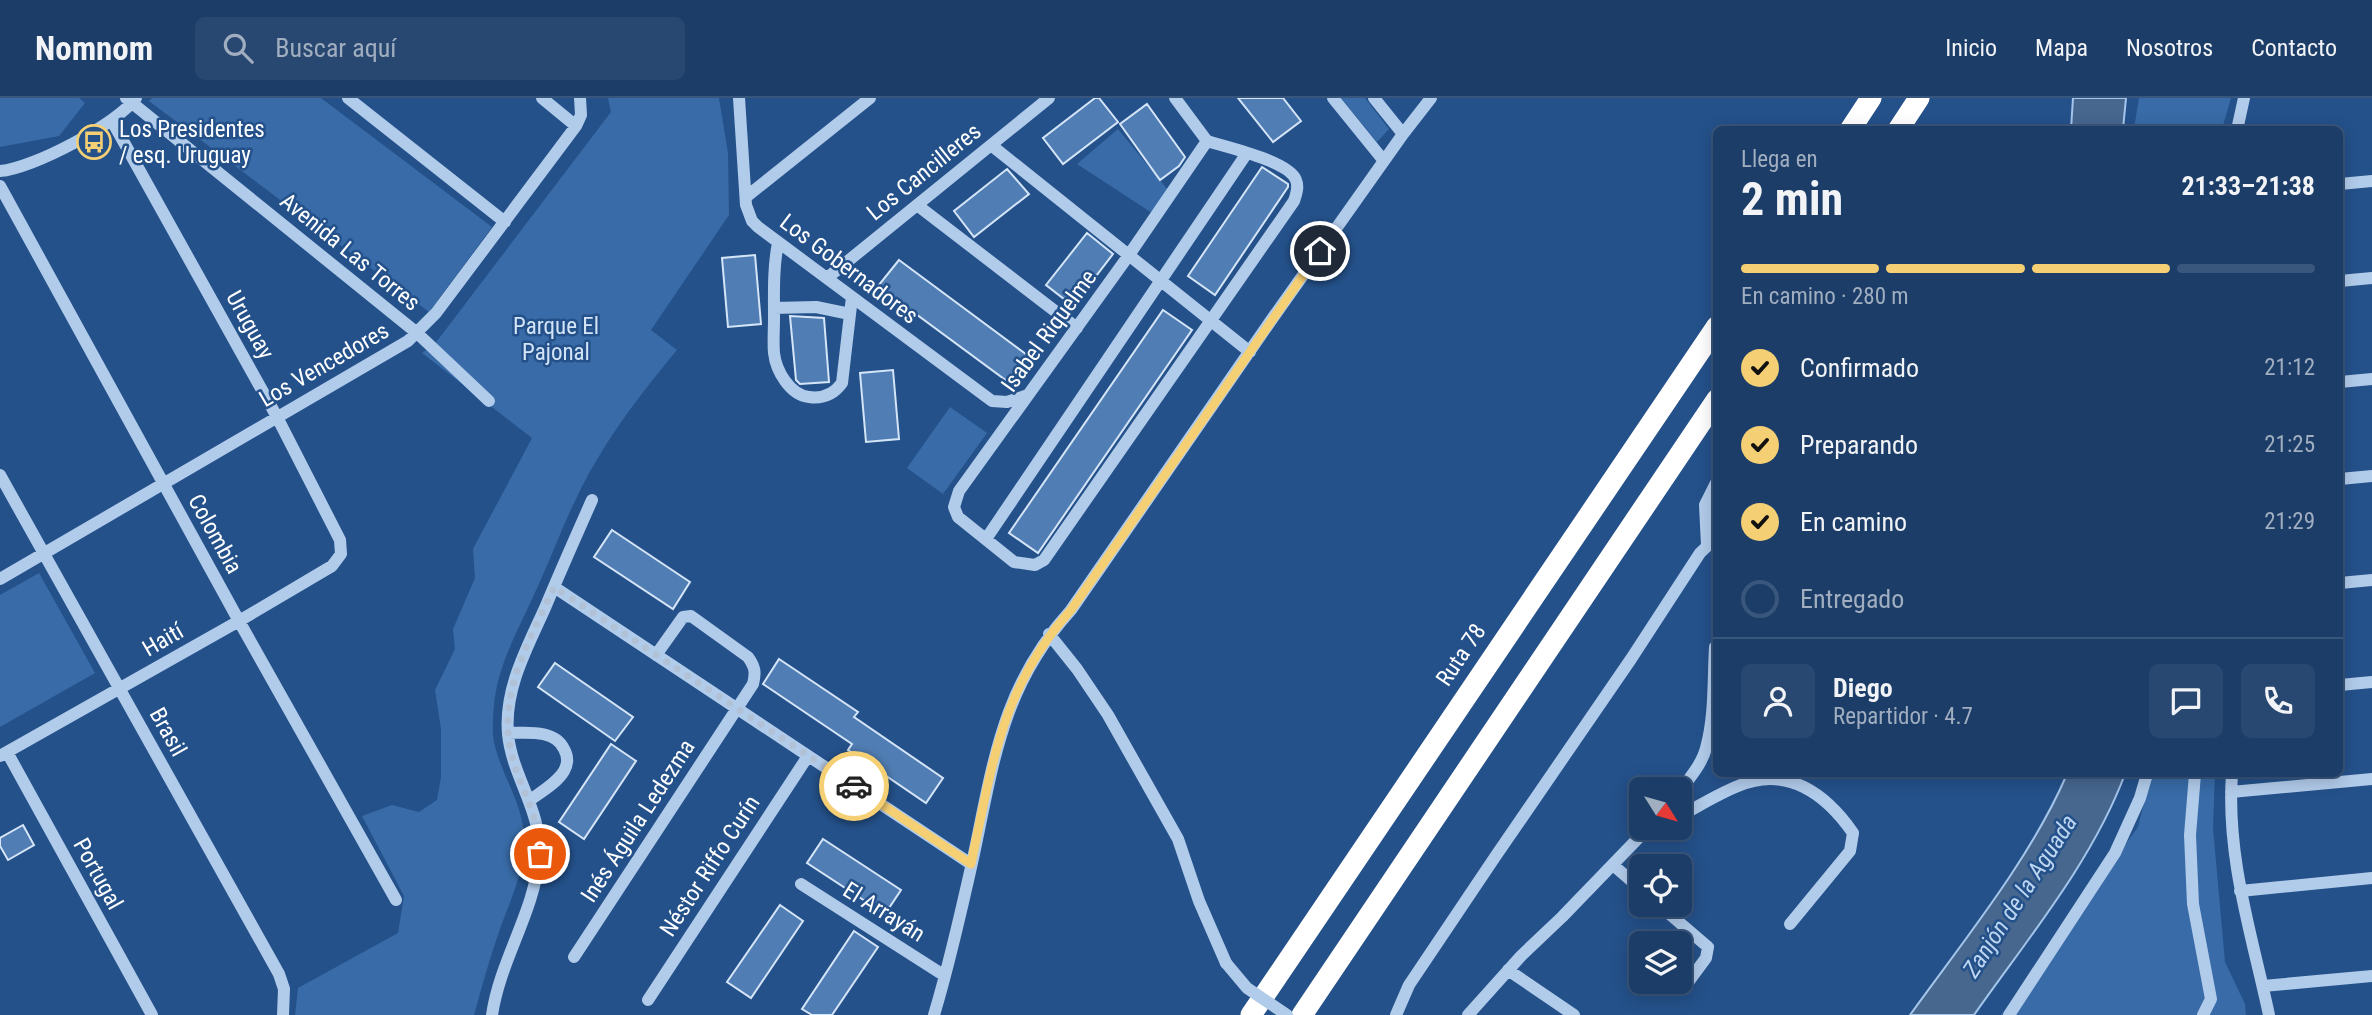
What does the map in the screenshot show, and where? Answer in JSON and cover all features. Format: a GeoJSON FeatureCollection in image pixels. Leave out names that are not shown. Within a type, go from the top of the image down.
{"type":"FeatureCollection","features":[{"type":"Feature","properties":{"kind":"highway"},"geometry":{"type":"LineString","coordinates":[[1853,126],[1871,98]]}},
{"type":"Feature","properties":{"kind":"highway"},"geometry":{"type":"LineString","coordinates":[[1901,126],[1919,98]]}},
{"type":"Feature","properties":{"kind":"highway","name":"Ruta 78"},"geometry":{"type":"LineString","coordinates":[[1251,1015],[1713,332]]}},
{"type":"Feature","properties":{"kind":"highway"},"geometry":{"type":"LineString","coordinates":[[1302,1015],[1713,405]]}},
{"type":"Feature","properties":{"kind":"street"},"geometry":{"type":"LineString","coordinates":[[348,98],[505,222]]}},
{"type":"Feature","properties":{"kind":"street"},"geometry":{"type":"LineString","coordinates":[[542,98],[576,126],[582,109],[579,98]]}},
{"type":"Feature","properties":{"kind":"street","name":"Los Gobernadores"},"geometry":{"type":"LineString","coordinates":[[739,98],[746,197],[752,221],[992,401],[1007,402],[1028,394]]}},
{"type":"Feature","properties":{"kind":"street"},"geometry":{"type":"LineString","coordinates":[[746,197],[870,98]]}},
{"type":"Feature","properties":{"kind":"street","name":"Los Cancilleres"},"geometry":{"type":"LineString","coordinates":[[827,278],[1049,98]]}},
{"type":"Feature","properties":{"kind":"street"},"geometry":{"type":"LineString","coordinates":[[1175,98],[1207,141],[1247,153],[1290,172],[1296,179],[1298,188],[1294,201],[1044,560],[1035,565],[1014,562],[986,539],[1247,153]]}},
{"type":"Feature","properties":{"kind":"street"},"geometry":{"type":"LineString","coordinates":[[1333,98],[1384,161]]}},
{"type":"Feature","properties":{"kind":"street"},"geometry":{"type":"LineString","coordinates":[[1374,98],[1403,134]]}},
{"type":"Feature","properties":{"kind":"street"},"geometry":{"type":"LineString","coordinates":[[2239,126],[2244,98]]}},
{"type":"Feature","properties":{"kind":"street"},"geometry":{"type":"LineString","coordinates":[[934,1015],[993,764],[1013,698],[1049,634],[1071,610],[1428,99]]}},
{"type":"Feature","properties":{"kind":"street"},"geometry":{"type":"LineString","coordinates":[[0,171],[26,166],[112,121],[132,100]]}},
{"type":"Feature","properties":{"kind":"street","name":"Avenida Las Torres"},"geometry":{"type":"LineString","coordinates":[[132,100],[417,333],[489,401]]}},
{"type":"Feature","properties":{"kind":"street","name":"Uruguay"},"geometry":{"type":"LineString","coordinates":[[112,121],[277,417],[340,540],[341,554]]}},
{"type":"Feature","properties":{"kind":"street","name":"Los Vencedores"},"geometry":{"type":"LineString","coordinates":[[0,579],[398,347],[417,333],[436,313],[576,126]]}},
{"type":"Feature","properties":{"kind":"street","name":"Isabel Riquelme"},"geometry":{"type":"LineString","coordinates":[[986,539],[958,517],[954,508],[959,491],[1129,256],[1207,141]]}},
{"type":"Feature","properties":{"kind":"street"},"geometry":{"type":"LineString","coordinates":[[991,145],[1250,352]]}},
{"type":"Feature","properties":{"kind":"street"},"geometry":{"type":"LineString","coordinates":[[2343,184],[2372,181]]}},
{"type":"Feature","properties":{"kind":"street","name":"Colombia"},"geometry":{"type":"LineString","coordinates":[[0,186],[396,900]]}},
{"type":"Feature","properties":{"kind":"street"},"geometry":{"type":"LineString","coordinates":[[917,205],[1077,328]]}},
{"type":"Feature","properties":{"kind":"street"},"geometry":{"type":"LineString","coordinates":[[778,243],[774,261],[774,354],[780,375],[794,391],[806,397],[820,397],[836,392],[842,383],[852,297]]}},
{"type":"Feature","properties":{"kind":"street"},"geometry":{"type":"LineString","coordinates":[[2343,281],[2372,278]]}},
{"type":"Feature","properties":{"kind":"street"},"geometry":{"type":"LineString","coordinates":[[774,308],[816,307],[850,314]]}},
{"type":"Feature","properties":{"kind":"street"},"geometry":{"type":"LineString","coordinates":[[2343,382],[2372,379]]}},
{"type":"Feature","properties":{"kind":"street","name":"Brasil"},"geometry":{"type":"LineString","coordinates":[[0,475],[279,974],[284,989],[283,1015]]}},
{"type":"Feature","properties":{"kind":"street"},"geometry":{"type":"LineString","coordinates":[[2343,479],[2372,476]]}},
{"type":"Feature","properties":{"kind":"street"},"geometry":{"type":"LineString","coordinates":[[1396,1015],[1402,998],[1416,975],[1712,541],[1705,505],[1713,489]]}},
{"type":"Feature","properties":{"kind":"street"},"geometry":{"type":"LineString","coordinates":[[492,1015],[507,957],[538,869],[539,839],[530,800],[513,759],[508,733],[508,705],[516,674],[592,500]]}},
{"type":"Feature","properties":{"kind":"street","name":"Haití"},"geometry":{"type":"LineString","coordinates":[[3,754],[332,566],[341,554]]}},
{"type":"Feature","properties":{"kind":"street"},"geometry":{"type":"LineString","coordinates":[[2343,583],[2372,580]]}},
{"type":"Feature","properties":{"kind":"street"},"geometry":{"type":"LineString","coordinates":[[554,587],[971,864]]}},
{"type":"Feature","properties":{"kind":"street","name":"Inés Águila Ledezma"},"geometry":{"type":"LineString","coordinates":[[575,957],[753,684],[756,673],[748,657],[691,616],[683,617],[656,655]]}},
{"type":"Feature","properties":{"kind":"street"},"geometry":{"type":"LineString","coordinates":[[1049,634],[1108,715],[1178,839],[1199,901],[1226,963],[1247,988],[1287,1015]]}},
{"type":"Feature","properties":{"kind":"street"},"geometry":{"type":"LineString","coordinates":[[2343,685],[2372,682]]}},
{"type":"Feature","properties":{"kind":"street"},"geometry":{"type":"LineString","coordinates":[[1690,777],[1706,749],[1713,695]]}},
{"type":"Feature","properties":{"kind":"street"},"geometry":{"type":"LineString","coordinates":[[508,733],[542,733],[553,737],[562,744],[568,756],[565,770],[530,800]]}},
{"type":"Feature","properties":{"kind":"street","name":"Portugal"},"geometry":{"type":"LineString","coordinates":[[3,754],[152,1015]]}},
{"type":"Feature","properties":{"kind":"street","name":"Néstor Riffo Curín"},"geometry":{"type":"LineString","coordinates":[[648,1000],[808,756]]}},
{"type":"Feature","properties":{"kind":"street"},"geometry":{"type":"LineString","coordinates":[[2008,1015],[2115,852],[2140,798],[2146,777]]}},
{"type":"Feature","properties":{"kind":"street"},"geometry":{"type":"LineString","coordinates":[[2195,777],[2190,835],[2193,904],[2211,999],[2203,1015]]}},
{"type":"Feature","properties":{"kind":"street"},"geometry":{"type":"LineString","coordinates":[[2232,777],[2233,839],[2240,891],[2269,1015]]}},
{"type":"Feature","properties":{"kind":"street"},"geometry":{"type":"LineString","coordinates":[[1692,810],[1741,785],[1771,779],[1800,783],[1843,819],[1853,833],[1850,851],[1790,924]]}},
{"type":"Feature","properties":{"kind":"street"},"geometry":{"type":"LineString","coordinates":[[2231,792],[2372,779]]}},
{"type":"Feature","properties":{"kind":"street"},"geometry":{"type":"LineString","coordinates":[[1468,1015],[1508,970],[1636,840]]}},
{"type":"Feature","properties":{"kind":"street"},"geometry":{"type":"LineString","coordinates":[[1613,865],[1629,879]]}},
{"type":"Feature","properties":{"kind":"street"},"geometry":{"type":"LineString","coordinates":[[2240,891],[2372,878]]}},
{"type":"Feature","properties":{"kind":"street","name":"El Arrayán"},"geometry":{"type":"LineString","coordinates":[[801,884],[945,976]]}},
{"type":"Feature","properties":{"kind":"street"},"geometry":{"type":"LineString","coordinates":[[1673,917],[1689,931]]}},
{"type":"Feature","properties":{"kind":"street"},"geometry":{"type":"LineString","coordinates":[[1692,933],[1708,947],[1706,958],[1692,977]]}},
{"type":"Feature","properties":{"kind":"street"},"geometry":{"type":"LineString","coordinates":[[1508,970],[1574,1015]]}},
{"type":"Feature","properties":{"kind":"street"},"geometry":{"type":"LineString","coordinates":[[2263,986],[2372,976]]}},
{"type":"Feature","properties":{"kind":"green space"},"geometry":{"type":"Polygon","coordinates":[[[0,98],[79,98],[85,103],[59,136],[0,147],[0,98]]]}},
{"type":"Feature","properties":{"kind":"green space"},"geometry":{"type":"Polygon","coordinates":[[[152,98],[321,98],[492,227],[429,312],[149,101],[152,98]]]}},
{"type":"Feature","properties":{"kind":"green space","name":"Parque El Pajonal"},"geometry":{"type":"Polygon","coordinates":[[[608,98],[719,98],[728,153],[729,215],[651,330],[677,350],[648,385],[586,479],[500,674],[494,705],[493,737],[520,812],[524,849],[516,884],[474,1015],[295,1015],[298,988],[398,933],[404,896],[362,816],[392,805],[419,812],[437,800],[441,777],[441,729],[435,690],[455,649],[453,629],[475,578],[473,549],[532,438],[422,353],[434,345],[611,112],[608,98]]]}},
{"type":"Feature","properties":{"kind":"green space"},"geometry":{"type":"Polygon","coordinates":[[[1341,98],[1365,98],[1389,129],[1377,142],[1341,98]]]}},
{"type":"Feature","properties":{"kind":"green space"},"geometry":{"type":"Polygon","coordinates":[[[2139,98],[2231,98],[2223,126],[2134,126],[2139,98]]]}},
{"type":"Feature","properties":{"kind":"green space"},"geometry":{"type":"Polygon","coordinates":[[[1118,129],[1168,190],[1152,213],[1077,164],[1118,129]]]}},
{"type":"Feature","properties":{"kind":"green space"},"geometry":{"type":"Polygon","coordinates":[[[950,407],[987,433],[943,494],[907,468],[950,407]]]}},
{"type":"Feature","properties":{"kind":"green space"},"geometry":{"type":"Polygon","coordinates":[[[39,573],[95,673],[0,727],[0,595],[39,573]]]}},
{"type":"Feature","properties":{"kind":"green space"},"geometry":{"type":"Polygon","coordinates":[[[2150,777],[2215,777],[2213,828],[2225,962],[2245,1004],[2246,1015],[2001,1015],[2138,827],[2150,777]]]}},
{"type":"Feature","properties":{"kind":"water"},"geometry":{"type":"Polygon","coordinates":[[[2073,98],[2126,98],[2123,126],[2071,126],[2073,98]]]}},
{"type":"Feature","properties":{"kind":"water","name":"Zanjón de la Aguada"},"geometry":{"type":"Polygon","coordinates":[[[2066,777],[2124,777],[2077,869],[1974,1015],[1910,1015],[2016,867],[2066,777]]]}},
{"type":"Feature","properties":{"kind":"building"},"geometry":{"type":"Polygon","coordinates":[[[1095,98],[1099,98],[1118,122],[1063,164],[1043,138],[1095,98]]]}},
{"type":"Feature","properties":{"kind":"building"},"geometry":{"type":"Polygon","coordinates":[[[1238,98],[1283,98],[1301,121],[1273,142],[1238,98]]]}},
{"type":"Feature","properties":{"kind":"building"},"geometry":{"type":"Polygon","coordinates":[[[1147,104],[1185,157],[1179,166],[1160,180],[1120,124],[1147,104]]]}},
{"type":"Feature","properties":{"kind":"building"},"geometry":{"type":"Polygon","coordinates":[[[1262,167],[1288,184],[1288,187],[1215,295],[1188,276],[1262,167]]]}},
{"type":"Feature","properties":{"kind":"building"},"geometry":{"type":"Polygon","coordinates":[[[1007,169],[1029,194],[974,237],[954,211],[1007,169]]]}},
{"type":"Feature","properties":{"kind":"building"},"geometry":{"type":"Polygon","coordinates":[[[1087,233],[1113,254],[1073,306],[1046,285],[1087,233]]]}},
{"type":"Feature","properties":{"kind":"building"},"geometry":{"type":"Polygon","coordinates":[[[755,255],[761,324],[728,327],[722,258],[755,255]]]}},
{"type":"Feature","properties":{"kind":"building"},"geometry":{"type":"Polygon","coordinates":[[[899,260],[1031,358],[1011,384],[878,286],[899,260]]]}},
{"type":"Feature","properties":{"kind":"building"},"geometry":{"type":"Polygon","coordinates":[[[1163,310],[1192,330],[1038,553],[1009,533],[1163,310]]]}},
{"type":"Feature","properties":{"kind":"building"},"geometry":{"type":"Polygon","coordinates":[[[790,316],[824,318],[829,382],[800,384],[796,380],[790,316]]]}},
{"type":"Feature","properties":{"kind":"building"},"geometry":{"type":"Polygon","coordinates":[[[893,370],[899,439],[866,442],[860,373],[893,370]]]}},
{"type":"Feature","properties":{"kind":"building"},"geometry":{"type":"Polygon","coordinates":[[[612,530],[690,582],[673,609],[594,557],[612,530]]]}},
{"type":"Feature","properties":{"kind":"building"},"geometry":{"type":"Polygon","coordinates":[[[779,659],[858,712],[854,717],[943,778],[926,803],[848,750],[852,744],[763,684],[779,659]]]}},
{"type":"Feature","properties":{"kind":"building"},"geometry":{"type":"Polygon","coordinates":[[[555,663],[633,717],[615,741],[538,687],[555,663]]]}},
{"type":"Feature","properties":{"kind":"building"},"geometry":{"type":"Polygon","coordinates":[[[611,744],[636,761],[584,839],[559,822],[611,744]]]}},
{"type":"Feature","properties":{"kind":"building"},"geometry":{"type":"Polygon","coordinates":[[[23,825],[34,845],[8,860],[0,846],[0,838],[23,825]]]}},
{"type":"Feature","properties":{"kind":"building"},"geometry":{"type":"Polygon","coordinates":[[[823,839],[901,890],[885,914],[807,863],[823,839]]]}},
{"type":"Feature","properties":{"kind":"building"},"geometry":{"type":"Polygon","coordinates":[[[780,905],[803,921],[751,998],[727,982],[780,905]]]}},
{"type":"Feature","properties":{"kind":"building"},"geometry":{"type":"Polygon","coordinates":[[[854,931],[878,947],[832,1015],[812,1015],[802,1009],[854,931]]]}},
{"type":"Feature","properties":{"kind":"way so far"},"geometry":{"type":"LineString","coordinates":[[540,854],[534,813],[510,746],[508,705],[516,674],[554,587],[854,786]]}},
{"type":"Feature","properties":{"kind":"place","name":"Los Presidentes / esq. Uruguay"},"geometry":{"type":"Point","coordinates":[94,142]}},
{"type":"Feature","properties":{"kind":"route"},"geometry":{"type":"LineString","coordinates":[[854,786],[971,864],[1003,724],[1028,667],[1049,634],[1071,610],[1320,251]]}}]}
